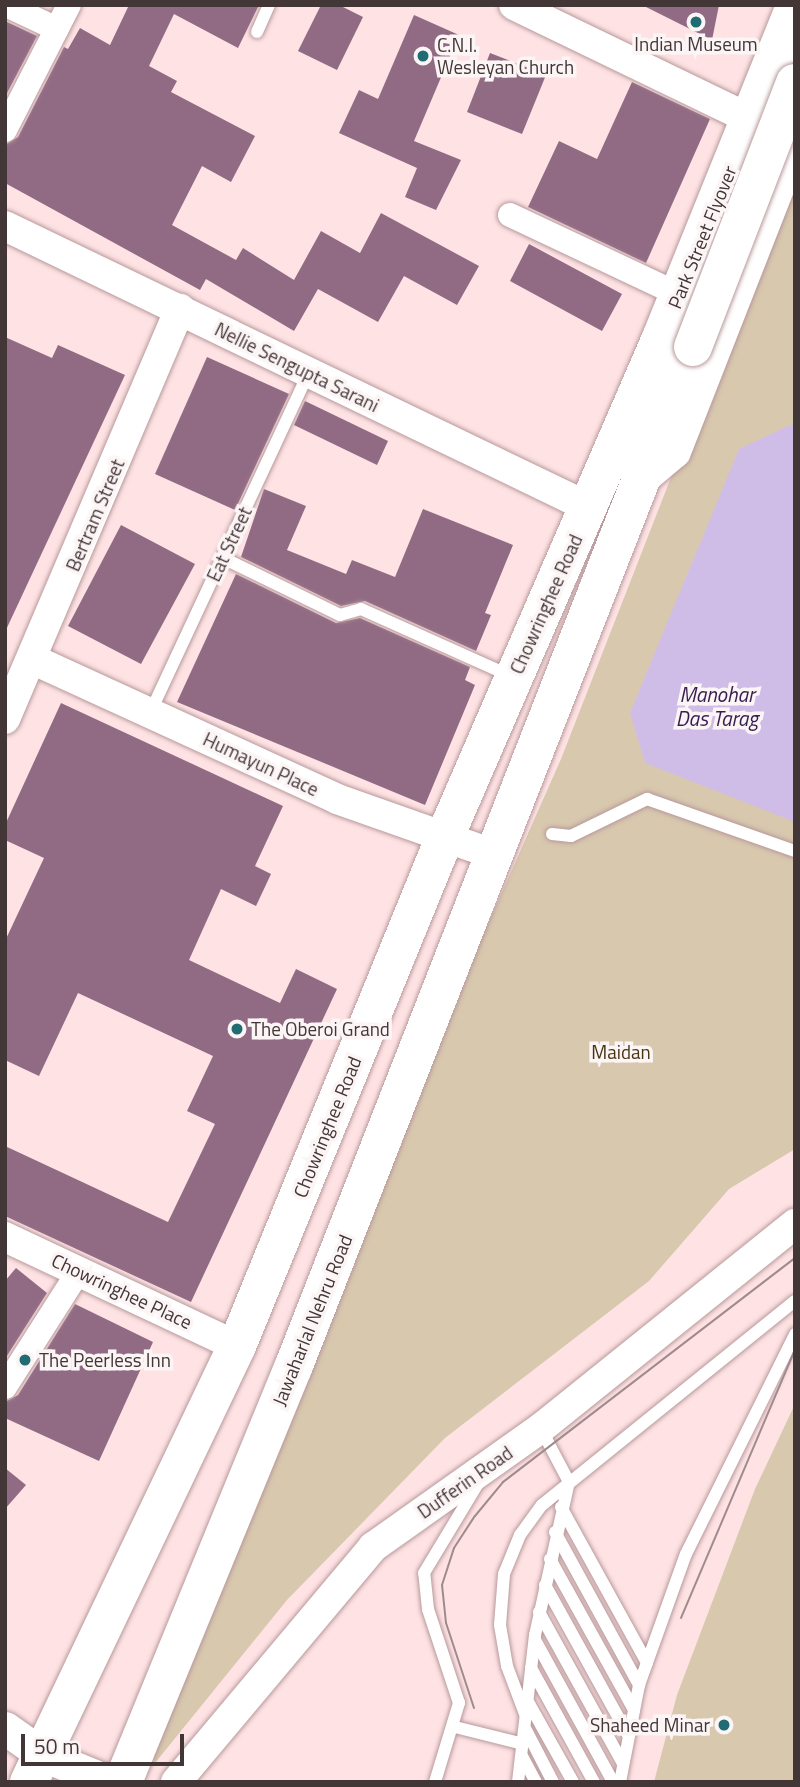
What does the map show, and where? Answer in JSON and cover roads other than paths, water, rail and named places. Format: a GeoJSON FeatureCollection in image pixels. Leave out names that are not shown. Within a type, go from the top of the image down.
{"type":"FeatureCollection","features":[{"type":"Feature","properties":{"kind":"main road"},"geometry":{"type":"LineString","coordinates":[[607,465],[607,428],[739,114],[781,5]]}},
{"type":"Feature","properties":{"kind":"main road","name":"Park Street Flyover"},"geometry":{"type":"LineString","coordinates":[[643,477],[677,342],[795,7]]}},
{"type":"Feature","properties":{"kind":"main road","name":"Park Street Flyover"},"geometry":{"type":"LineString","coordinates":[[607,465],[677,342],[795,83]]}},
{"type":"Feature","properties":{"kind":"main road"},"geometry":{"type":"LineString","coordinates":[[493,854],[643,477],[674,452],[792,149]]}},
{"type":"Feature","properties":{"kind":"main road","name":"Chowringhee Road"},"geometry":{"type":"LineString","coordinates":[[41,1772],[237,1346],[444,839],[607,465]]}},
{"type":"Feature","properties":{"kind":"main road","name":"Jawaharlal Nehru Road"},"geometry":{"type":"LineString","coordinates":[[123,1782],[293,1368],[493,854]]}},
{"type":"Feature","properties":{"kind":"main road"},"geometry":{"type":"LineString","coordinates":[[5,1728],[41,1772],[109,1782]]}},
{"type":"Feature","properties":{"kind":"street"},"geometry":{"type":"LineString","coordinates":[[6,5],[57,29]]}},
{"type":"Feature","properties":{"kind":"street"},"geometry":{"type":"LineString","coordinates":[[5,130],[69,5]]}},
{"type":"Feature","properties":{"kind":"street"},"geometry":{"type":"LineString","coordinates":[[514,5],[739,114]]}},
{"type":"Feature","properties":{"kind":"street"},"geometry":{"type":"LineString","coordinates":[[510,215],[665,288]]}},
{"type":"Feature","properties":{"kind":"street","name":"Nellie Sengupta Sarani"},"geometry":{"type":"LineString","coordinates":[[5,226],[588,508]]}},
{"type":"Feature","properties":{"kind":"street","name":"Bertram Street"},"geometry":{"type":"LineString","coordinates":[[5,719],[34,660],[180,309]]}},
{"type":"Feature","properties":{"kind":"street","name":"Humayun Place"},"geometry":{"type":"LineString","coordinates":[[34,660],[337,799],[444,839],[493,854]]}},
{"type":"Feature","properties":{"kind":"street","name":"Dufferin Road"},"geometry":{"type":"LineString","coordinates":[[176,1782],[373,1546],[541,1428],[795,1224]]}},
{"type":"Feature","properties":{"kind":"street","name":"Chowringhee Place"},"geometry":{"type":"LineString","coordinates":[[6,1240],[79,1271],[237,1346]]}},
{"type":"Feature","properties":{"kind":"street"},"geometry":{"type":"LineString","coordinates":[[5,1387],[79,1271]]}},
{"type":"Feature","properties":{"kind":"lane"},"geometry":{"type":"LineString","coordinates":[[257,32],[269,5]]}},
{"type":"Feature","properties":{"kind":"lane","name":"Eat Street"},"geometry":{"type":"LineString","coordinates":[[150,713],[308,374]]}},
{"type":"Feature","properties":{"kind":"lane"},"geometry":{"type":"LineString","coordinates":[[223,558],[340,615],[361,609],[514,677]]}},
{"type":"Feature","properties":{"kind":"lane"},"geometry":{"type":"LineString","coordinates":[[552,834],[571,836],[647,799],[795,851]]}},
{"type":"Feature","properties":{"kind":"lane"},"geometry":{"type":"LineString","coordinates":[[526,1714],[507,1666],[500,1625],[504,1574],[541,1505],[795,1301]]}},
{"type":"Feature","properties":{"kind":"lane"},"geometry":{"type":"LineString","coordinates":[[620,1782],[639,1685],[686,1554],[795,1334]]}},
{"type":"Feature","properties":{"kind":"lane"},"geometry":{"type":"LineString","coordinates":[[518,1782],[539,1612],[555,1532],[569,1482],[541,1428]]}},
{"type":"Feature","properties":{"kind":"lane"},"geometry":{"type":"LineString","coordinates":[[435,1782],[455,1727],[457,1682],[428,1609],[424,1573],[491,1464]]}},
{"type":"Feature","properties":{"kind":"lane"},"geometry":{"type":"LineString","coordinates":[[561,1507],[647,1662]]}},
{"type":"Feature","properties":{"kind":"lane"},"geometry":{"type":"LineString","coordinates":[[555,1532],[639,1685]]}},
{"type":"Feature","properties":{"kind":"lane"},"geometry":{"type":"LineString","coordinates":[[550,1559],[634,1710]]}},
{"type":"Feature","properties":{"kind":"lane"},"geometry":{"type":"LineString","coordinates":[[545,1585],[628,1735]]}},
{"type":"Feature","properties":{"kind":"lane"},"geometry":{"type":"LineString","coordinates":[[539,1612],[622,1762]]}},
{"type":"Feature","properties":{"kind":"lane"},"geometry":{"type":"LineString","coordinates":[[535,1640],[613,1782]]}},
{"type":"Feature","properties":{"kind":"lane"},"geometry":{"type":"LineString","coordinates":[[531,1668],[594,1782]]}},
{"type":"Feature","properties":{"kind":"lane"},"geometry":{"type":"LineString","coordinates":[[527,1700],[573,1782]]}},
{"type":"Feature","properties":{"kind":"lane"},"geometry":{"type":"LineString","coordinates":[[455,1727],[523,1750],[536,1782]]}},
{"type":"Feature","properties":{"kind":"lane"},"geometry":{"type":"LineString","coordinates":[[525,1728],[553,1782]]}},
{"type":"Feature","properties":{"kind":"water","name":"Manohar Das Tarag"},"geometry":{"type":"Polygon","coordinates":[[[790,425],[795,427],[795,822],[645,763],[630,713],[739,449],[790,425]]]}},
{"type":"Feature","properties":{"kind":"tram line"},"geometry":{"type":"LineString","coordinates":[[474,1708],[446,1623],[442,1585],[454,1548],[475,1516],[503,1482],[795,1258]]}},
{"type":"Feature","properties":{"kind":"tram line"},"geometry":{"type":"LineString","coordinates":[[681,1618],[795,1349]]}},
{"type":"Feature","properties":{"kind":"place","name":"Indian Museum"},"geometry":{"type":"Point","coordinates":[696,22]}},
{"type":"Feature","properties":{"kind":"place","name":"C.N.I. Wesleyan Church"},"geometry":{"type":"Point","coordinates":[423,56]}},
{"type":"Feature","properties":{"kind":"place","name":"The Oberoi Grand"},"geometry":{"type":"Point","coordinates":[237,1029]}},
{"type":"Feature","properties":{"kind":"place","name":"The Peerless Inn"},"geometry":{"type":"Point","coordinates":[25,1360]}},
{"type":"Feature","properties":{"kind":"place","name":"Shaheed Minar"},"geometry":{"type":"Point","coordinates":[724,1725]}},
{"type":"Feature","properties":{"kind":"park label","name":"Maidan"},"geometry":{"type":"Point","coordinates":[621,1052]}}]}
